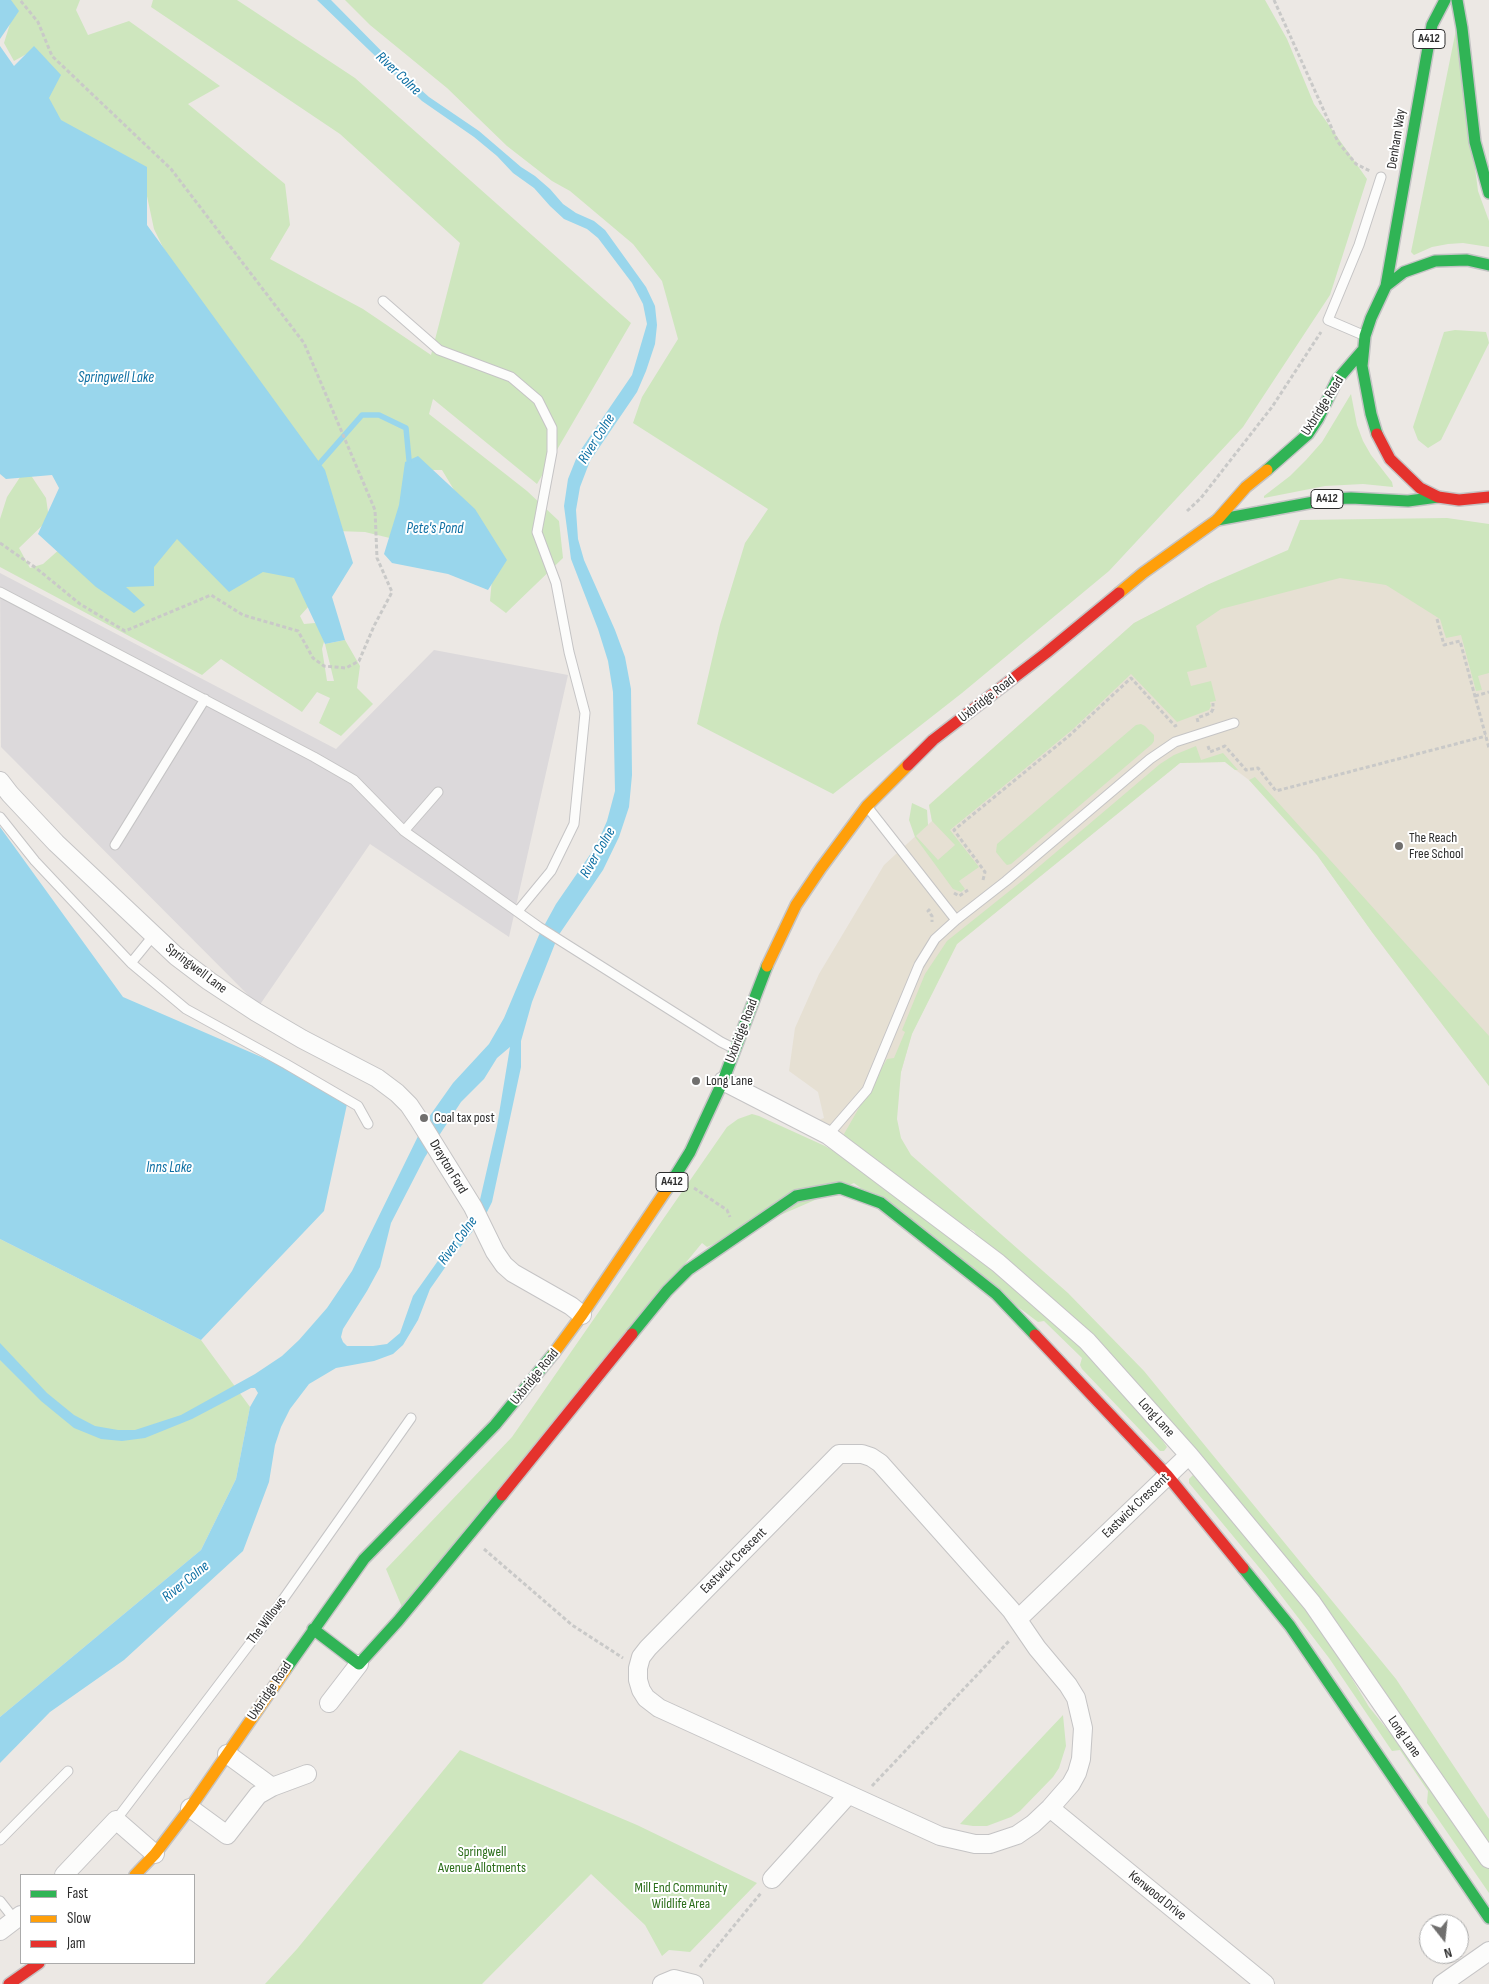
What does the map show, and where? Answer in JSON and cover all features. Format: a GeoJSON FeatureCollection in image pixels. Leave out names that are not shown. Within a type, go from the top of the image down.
{"type":"FeatureCollection","features":[{"type":"Feature","properties":{"kind":"main road","name":"Denham Way"},"geometry":{"type":"LineString","coordinates":[[1386,286],[1432,25],[1445,0]]}},
{"type":"Feature","properties":{"kind":"main road","name":"A412"},"geometry":{"type":"LineString","coordinates":[[1457,0],[1475,142],[1489,193]]}},
{"type":"Feature","properties":{"kind":"main road","name":"A412"},"geometry":{"type":"LineString","coordinates":[[1464,49],[1485,126]]}},
{"type":"Feature","properties":{"kind":"main road"},"geometry":{"type":"LineString","coordinates":[[1486,499],[1459,500],[1438,497],[1420,488],[1410,480],[1390,458],[1370,414],[1362,366],[1362,351],[1371,318],[1386,286],[1404,272],[1434,261],[1467,260],[1489,265]]}},
{"type":"Feature","properties":{"kind":"main road","name":"Uxbridge Road"},"geometry":{"type":"LineString","coordinates":[[136,1874],[155,1854],[190,1808],[313,1629],[364,1559],[496,1425],[544,1367],[582,1315],[690,1152],[723,1081],[770,957],[796,905],[867,806],[933,740],[1046,653],[1143,572],[1217,520],[1246,487],[1308,434],[1318,419],[1337,380],[1362,351]]}},
{"type":"Feature","properties":{"kind":"main road","name":"Uxbridge Road"},"geometry":{"type":"LineString","coordinates":[[1217,520],[1330,499],[1351,498],[1408,501],[1438,497]]}},
{"type":"Feature","properties":{"kind":"main road"},"geometry":{"type":"LineString","coordinates":[[313,1629],[359,1664],[398,1621],[667,1291],[688,1270],[796,1196],[840,1188],[881,1204],[996,1294],[1167,1475],[1290,1626],[1489,1918]]}},
{"type":"Feature","properties":{"kind":"main road"},"geometry":{"type":"LineString","coordinates":[[9,1984],[38,1964]]}},
{"type":"Feature","properties":{"kind":"street","name":"Springwell Lane"},"geometry":{"type":"LineString","coordinates":[[0,781],[56,843],[176,956],[256,1012],[311,1044],[377,1078],[397,1093],[419,1120]]}},
{"type":"Feature","properties":{"kind":"street","name":"Long Lane"},"geometry":{"type":"LineString","coordinates":[[723,1081],[828,1135],[998,1263],[1087,1341],[1189,1455],[1312,1602],[1489,1859]]}},
{"type":"Feature","properties":{"kind":"street","name":"Drayton Ford"},"geometry":{"type":"LineString","coordinates":[[419,1120],[472,1207],[495,1252],[504,1265],[513,1273],[582,1315]]}},
{"type":"Feature","properties":{"kind":"street","name":"Eastwick Crescent"},"geometry":{"type":"LineString","coordinates":[[839,1454],[862,1454],[871,1456],[880,1463],[1020,1623],[1076,1698],[1083,1728],[1081,1759],[1071,1784],[1033,1824],[1018,1835],[990,1844],[975,1844],[940,1836],[659,1708],[646,1698],[641,1690],[638,1680],[638,1668],[641,1657],[648,1648],[839,1454]]}},
{"type":"Feature","properties":{"kind":"street","name":"Eastwick Crescent"},"geometry":{"type":"LineString","coordinates":[[1020,1623],[1189,1455]]}},
{"type":"Feature","properties":{"kind":"street"},"geometry":{"type":"LineString","coordinates":[[329,1703],[359,1664]]}},
{"type":"Feature","properties":{"kind":"street"},"geometry":{"type":"LineString","coordinates":[[227,1754],[272,1787]]}},
{"type":"Feature","properties":{"kind":"street"},"geometry":{"type":"LineString","coordinates":[[190,1808],[227,1835],[258,1795],[272,1787],[307,1774]]}},
{"type":"Feature","properties":{"kind":"street"},"geometry":{"type":"LineString","coordinates":[[772,1879],[855,1798]]}},
{"type":"Feature","properties":{"kind":"street","name":"Kenwood Drive"},"geometry":{"type":"LineString","coordinates":[[1050,1808],[1265,1984]]}},
{"type":"Feature","properties":{"kind":"street"},"geometry":{"type":"LineString","coordinates":[[65,1874],[116,1820],[155,1854]]}},
{"type":"Feature","properties":{"kind":"street"},"geometry":{"type":"LineString","coordinates":[[0,1931],[18,1917]]}},
{"type":"Feature","properties":{"kind":"street"},"geometry":{"type":"LineString","coordinates":[[1442,1984],[1489,1951]]}},
{"type":"Feature","properties":{"kind":"lane"},"geometry":{"type":"LineString","coordinates":[[1365,336],[1328,320],[1359,244],[1381,177]]}},
{"type":"Feature","properties":{"kind":"lane"},"geometry":{"type":"LineString","coordinates":[[383,301],[440,350],[511,377],[538,400],[552,428],[552,452],[537,532],[556,583],[569,652],[585,713],[574,824],[550,871],[518,911]]}},
{"type":"Feature","properties":{"kind":"lane"},"geometry":{"type":"LineString","coordinates":[[0,592],[205,699],[354,780],[404,831],[539,927],[721,1042],[736,1049]]}},
{"type":"Feature","properties":{"kind":"lane"},"geometry":{"type":"LineString","coordinates":[[115,845],[205,699]]}},
{"type":"Feature","properties":{"kind":"lane"},"geometry":{"type":"LineString","coordinates":[[828,1135],[867,1090],[919,965],[935,939],[1150,759],[1175,742],[1234,723]]}},
{"type":"Feature","properties":{"kind":"lane"},"geometry":{"type":"LineString","coordinates":[[404,831],[438,792]]}},
{"type":"Feature","properties":{"kind":"lane"},"geometry":{"type":"LineString","coordinates":[[867,806],[956,920]]}},
{"type":"Feature","properties":{"kind":"lane"},"geometry":{"type":"LineString","coordinates":[[0,817],[35,861],[131,963],[186,1009],[358,1106],[368,1124]]}},
{"type":"Feature","properties":{"kind":"lane"},"geometry":{"type":"LineString","coordinates":[[131,963],[153,936]]}},
{"type":"Feature","properties":{"kind":"lane","name":"The Willows"},"geometry":{"type":"LineString","coordinates":[[116,1820],[277,1608],[411,1418]]}},
{"type":"Feature","properties":{"kind":"lane"},"geometry":{"type":"LineString","coordinates":[[0,1840],[68,1771]]}},
{"type":"Feature","properties":{"kind":"lane"},"geometry":{"type":"LineString","coordinates":[[0,1901],[18,1917]]}},
{"type":"Feature","properties":{"kind":"path"},"geometry":{"type":"LineString","coordinates":[[0,543],[36,568],[80,604],[125,631],[210,595],[243,615],[298,630],[313,658],[324,666],[346,668],[359,661],[374,626],[392,592],[378,558],[375,510],[304,343],[171,169],[52,56],[38,22],[20,0]]}},
{"type":"Feature","properties":{"kind":"path"},"geometry":{"type":"LineString","coordinates":[[1274,0],[1338,142],[1356,164],[1381,177]]}},
{"type":"Feature","properties":{"kind":"path"},"geometry":{"type":"LineString","coordinates":[[1272,407],[1328,320]]}},
{"type":"Feature","properties":{"kind":"path"},"geometry":{"type":"LineString","coordinates":[[1437,619],[1444,645],[1460,641],[1489,748]]}},
{"type":"Feature","properties":{"kind":"path"},"geometry":{"type":"LineString","coordinates":[[978,883],[985,878],[985,872],[954,830],[1070,735],[1131,678],[1176,726],[1182,723]]}},
{"type":"Feature","properties":{"kind":"path"},"geometry":{"type":"LineString","coordinates":[[1475,696],[1489,692]]}},
{"type":"Feature","properties":{"kind":"path"},"geometry":{"type":"LineString","coordinates":[[1190,721],[1211,713],[1214,709],[1213,702]]}},
{"type":"Feature","properties":{"kind":"path"},"geometry":{"type":"LineString","coordinates":[[1196,718],[1210,752],[1225,746],[1246,770],[1258,768],[1276,791],[1486,736]]}},
{"type":"Feature","properties":{"kind":"path"},"geometry":{"type":"LineString","coordinates":[[929,925],[933,919],[928,911],[940,900],[951,891],[960,896],[972,887]]}},
{"type":"Feature","properties":{"kind":"path"},"geometry":{"type":"LineString","coordinates":[[676,1175],[727,1210],[738,1235]]}},
{"type":"Feature","properties":{"kind":"path"},"geometry":{"type":"LineString","coordinates":[[468,1536],[572,1624],[638,1668]]}},
{"type":"Feature","properties":{"kind":"path"},"geometry":{"type":"LineString","coordinates":[[855,1798],[870,1788],[1020,1623]]}},
{"type":"Feature","properties":{"kind":"path"},"geometry":{"type":"LineString","coordinates":[[679,1982],[772,1879]]}},
{"type":"Feature","properties":{"kind":"shaded area","name":"The Reach Free School"},"geometry":{"type":"Polygon","coordinates":[[[1489,545],[1489,1086],[1372,932],[1317,855],[1249,780],[1225,762],[1180,763],[957,944],[912,1033],[901,1072],[854,1143],[818,1120],[824,1118],[818,1092],[789,1071],[795,1028],[819,974],[884,865],[932,821],[929,805],[1134,623],[1209,584],[1489,545]]]}},
{"type":"Feature","properties":{"kind":"shaded area"},"geometry":{"type":"Polygon","coordinates":[[[0,573],[336,749],[434,650],[568,675],[509,937],[370,844],[259,1006],[1,747],[0,573]]]}},
{"type":"Feature","properties":{"kind":"green space"},"geometry":{"type":"Polygon","coordinates":[[[5,0],[80,0],[76,10],[88,35],[129,21],[220,86],[188,104],[285,184],[290,225],[270,259],[363,309],[431,355],[460,243],[340,134],[151,7],[153,0],[237,0],[355,78],[631,323],[537,484],[433,399],[429,414],[527,491],[559,521],[563,558],[506,613],[490,601],[494,556],[442,470],[411,470],[398,540],[365,532],[336,531],[177,276],[154,229],[141,168],[58,124],[42,99],[32,51],[14,61],[4,43],[14,11],[5,0]]]}},
{"type":"Feature","properties":{"kind":"green space"},"geometry":{"type":"Polygon","coordinates":[[[345,0],[1265,0],[1287,39],[1314,104],[1367,179],[1330,295],[1243,427],[1109,571],[962,693],[833,794],[697,724],[720,625],[745,543],[768,509],[633,423],[642,397],[678,339],[662,281],[633,244],[570,191],[552,181],[507,146],[447,88],[370,25],[345,0]]]}},
{"type":"Feature","properties":{"kind":"green space"},"geometry":{"type":"Polygon","coordinates":[[[1457,25],[1478,191],[1489,221],[1489,247],[1463,243],[1448,244],[1432,247],[1414,255],[1411,252],[1457,25]]]}},
{"type":"Feature","properties":{"kind":"green space"},"geometry":{"type":"Polygon","coordinates":[[[1455,330],[1486,332],[1489,343],[1441,440],[1428,448],[1418,440],[1413,427],[1444,332],[1455,330]]]}},
{"type":"Feature","properties":{"kind":"green space"},"geometry":{"type":"Polygon","coordinates":[[[1351,394],[1357,425],[1363,441],[1371,455],[1392,482],[1393,487],[1363,484],[1325,486],[1264,498],[1264,496],[1290,476],[1322,442],[1351,394]]]}},
{"type":"Feature","properties":{"kind":"green space"},"geometry":{"type":"Polygon","coordinates":[[[26,468],[46,498],[49,519],[19,548],[30,568],[43,564],[61,548],[176,532],[293,569],[317,597],[300,616],[304,624],[315,623],[327,631],[322,649],[327,681],[334,681],[325,644],[345,640],[360,666],[357,688],[373,704],[341,736],[319,723],[330,698],[317,692],[302,712],[221,659],[202,675],[0,567],[0,519],[7,497],[26,468]]]}},
{"type":"Feature","properties":{"kind":"green space"},"geometry":{"type":"Polygon","coordinates":[[[1447,518],[1489,524],[1489,673],[1478,676],[1482,690],[1476,691],[1461,635],[1446,638],[1440,619],[1386,585],[1340,578],[1221,609],[1196,626],[1207,667],[1187,672],[1191,686],[1211,681],[1216,701],[1210,702],[1209,710],[1177,722],[1131,674],[1072,730],[950,830],[979,867],[959,881],[965,889],[961,892],[953,889],[915,837],[909,820],[912,803],[927,810],[928,825],[916,836],[938,860],[955,845],[932,821],[929,805],[1134,623],[1209,584],[1288,550],[1300,520],[1447,518]]]}},
{"type":"Feature","properties":{"kind":"green space"},"geometry":{"type":"Polygon","coordinates":[[[1141,724],[1154,735],[1152,744],[1011,864],[1007,865],[996,852],[997,844],[1136,725],[1141,724]]]}},
{"type":"Feature","properties":{"kind":"green space"},"geometry":{"type":"Polygon","coordinates":[[[1196,746],[1201,760],[1223,753],[1238,770],[1235,770],[1225,762],[1180,763],[957,944],[912,1034],[901,1072],[897,1119],[901,1138],[911,1155],[1068,1293],[1144,1371],[1396,1679],[1489,1819],[1489,1849],[1242,1507],[981,1242],[974,1231],[949,1219],[846,1142],[844,1134],[887,1059],[894,1058],[905,1032],[902,1030],[925,974],[947,941],[1022,881],[1160,764],[1174,755],[1196,746]]]}},
{"type":"Feature","properties":{"kind":"green space"},"geometry":{"type":"Polygon","coordinates":[[[1255,777],[1489,1036],[1489,1086],[1372,932],[1317,855],[1249,780],[1255,777]]]}},
{"type":"Feature","properties":{"kind":"green space"},"geometry":{"type":"Polygon","coordinates":[[[752,1114],[825,1146],[866,1170],[980,1256],[1093,1357],[1141,1410],[1167,1447],[1164,1451],[1160,1451],[1082,1369],[1080,1365],[1082,1358],[1044,1321],[1038,1322],[854,1183],[707,1247],[702,1243],[402,1607],[386,1569],[512,1437],[727,1127],[738,1119],[752,1114]]]}},
{"type":"Feature","properties":{"kind":"green space"},"geometry":{"type":"Polygon","coordinates":[[[0,1239],[201,1340],[250,1407],[236,1479],[201,1550],[0,1717],[0,1239]]]}},
{"type":"Feature","properties":{"kind":"green space"},"geometry":{"type":"Polygon","coordinates":[[[1193,1475],[1243,1529],[1324,1632],[1369,1707],[1400,1745],[1489,1868],[1489,1893],[1427,1803],[1428,1791],[1400,1750],[1392,1751],[1329,1658],[1267,1577],[1189,1483],[1189,1479],[1193,1475]]]}},
{"type":"Feature","properties":{"kind":"green space"},"geometry":{"type":"Polygon","coordinates":[[[1063,1715],[1066,1746],[1059,1768],[1053,1777],[1020,1811],[1011,1817],[987,1826],[960,1824],[1063,1715]]]}},
{"type":"Feature","properties":{"kind":"green space","name":"Springwell Avenue Allotments"},"geometry":{"type":"Polygon","coordinates":[[[460,1750],[637,1825],[757,1883],[690,1952],[669,1950],[662,1956],[645,1925],[591,1874],[482,1984],[265,1984],[297,1949],[460,1750]]]}},
{"type":"Feature","properties":{"kind":"water"},"geometry":{"type":"Polygon","coordinates":[[[0,0],[11,0],[19,11],[0,39],[0,0]]]}},
{"type":"Feature","properties":{"kind":"water","name":"River Colne"},"geometry":{"type":"Polygon","coordinates":[[[317,0],[331,0],[429,97],[479,131],[550,189],[563,204],[576,213],[594,221],[605,230],[646,287],[655,306],[657,325],[655,344],[646,371],[637,392],[590,461],[580,487],[576,510],[578,539],[584,560],[625,657],[631,689],[632,775],[629,807],[619,837],[603,870],[558,936],[532,1002],[521,1041],[521,1067],[492,1202],[486,1214],[430,1289],[418,1320],[403,1345],[393,1354],[374,1361],[336,1368],[309,1384],[290,1409],[281,1427],[275,1445],[269,1482],[243,1551],[124,1660],[50,1712],[0,1763],[0,1717],[201,1550],[236,1479],[250,1407],[258,1393],[255,1388],[251,1388],[192,1419],[145,1438],[122,1441],[101,1439],[74,1428],[41,1401],[0,1360],[0,1343],[47,1393],[74,1415],[95,1426],[118,1430],[135,1430],[181,1415],[255,1374],[282,1356],[327,1308],[352,1271],[424,1124],[453,1083],[489,1044],[504,1018],[539,935],[556,904],[596,846],[607,821],[615,791],[613,692],[608,661],[598,629],[571,559],[564,506],[568,479],[578,454],[632,375],[647,324],[643,304],[632,283],[598,238],[587,229],[564,219],[534,188],[513,173],[497,156],[474,137],[422,101],[317,0]],[[510,1047],[497,1058],[484,1079],[461,1102],[425,1157],[391,1223],[380,1267],[343,1329],[341,1337],[347,1346],[387,1344],[400,1333],[413,1296],[452,1241],[467,1224],[479,1204],[497,1126],[510,1047]]]}},
{"type":"Feature","properties":{"kind":"water","name":"Springwell Lake"},"geometry":{"type":"Polygon","coordinates":[[[0,46],[14,66],[34,46],[61,75],[49,98],[61,120],[147,167],[147,225],[325,470],[353,563],[332,597],[345,640],[325,644],[294,578],[263,572],[229,592],[177,539],[154,567],[154,586],[126,587],[145,605],[134,613],[96,587],[38,534],[59,488],[52,475],[6,479],[0,474],[0,46]]]}},
{"type":"Feature","properties":{"kind":"water","name":"Pete's Pond"},"geometry":{"type":"Polygon","coordinates":[[[418,456],[475,509],[507,560],[488,590],[448,574],[392,563],[384,554],[399,505],[405,462],[418,456]]]}},
{"type":"Feature","properties":{"kind":"water","name":"Inns Lake"},"geometry":{"type":"Polygon","coordinates":[[[0,827],[123,997],[349,1095],[324,1211],[201,1340],[0,1239],[0,827]]]}},
{"type":"Feature","properties":{"kind":"waterway"},"geometry":{"type":"LineString","coordinates":[[320,463],[362,415],[379,415],[406,428],[409,460]]}},
{"type":"Feature","properties":{"kind":"traffic: fast"},"geometry":{"type":"LineString","coordinates":[[1386,286],[1432,25],[1445,0]]}},
{"type":"Feature","properties":{"kind":"traffic: fast"},"geometry":{"type":"LineString","coordinates":[[1457,0],[1475,142],[1489,193]]}},
{"type":"Feature","properties":{"kind":"traffic: fast"},"geometry":{"type":"LineString","coordinates":[[1377,434],[1371,414],[1362,366],[1365,336],[1386,286],[1404,272],[1435,261],[1467,260],[1489,265]]}},
{"type":"Feature","properties":{"kind":"traffic: fast"},"geometry":{"type":"LineString","coordinates":[[1267,470],[1308,434],[1318,419],[1337,380],[1362,351]]}},
{"type":"Feature","properties":{"kind":"traffic: fast"},"geometry":{"type":"LineString","coordinates":[[1217,520],[1330,499],[1351,498],[1408,501],[1438,497]]}},
{"type":"Feature","properties":{"kind":"traffic: fast"},"geometry":{"type":"LineString","coordinates":[[667,1189],[690,1152],[723,1081],[767,966]]}},
{"type":"Feature","properties":{"kind":"traffic: fast"},"geometry":{"type":"LineString","coordinates":[[632,1334],[667,1291],[688,1270],[796,1196],[840,1188],[881,1203],[996,1294],[1035,1335]]}},
{"type":"Feature","properties":{"kind":"traffic: fast"},"geometry":{"type":"LineString","coordinates":[[286,1669],[364,1559],[495,1425],[554,1353]]}},
{"type":"Feature","properties":{"kind":"traffic: fast"},"geometry":{"type":"LineString","coordinates":[[313,1629],[359,1664],[398,1621],[502,1495]]}},
{"type":"Feature","properties":{"kind":"traffic: fast"},"geometry":{"type":"LineString","coordinates":[[1243,1568],[1290,1626],[1489,1918]]}},
{"type":"Feature","properties":{"kind":"traffic: slow"},"geometry":{"type":"LineString","coordinates":[[1119,593],[1143,573],[1217,520],[1246,487],[1267,470]]}},
{"type":"Feature","properties":{"kind":"traffic: slow"},"geometry":{"type":"LineString","coordinates":[[767,966],[796,905],[821,868],[867,806],[908,765]]}},
{"type":"Feature","properties":{"kind":"traffic: slow"},"geometry":{"type":"LineString","coordinates":[[554,1353],[667,1189]]}},
{"type":"Feature","properties":{"kind":"traffic: slow"},"geometry":{"type":"LineString","coordinates":[[136,1874],[155,1854],[190,1808],[286,1669]]}},
{"type":"Feature","properties":{"kind":"traffic: jam"},"geometry":{"type":"LineString","coordinates":[[1377,434],[1390,459],[1420,488],[1438,497],[1459,500],[1489,497]]}},
{"type":"Feature","properties":{"kind":"traffic: jam"},"geometry":{"type":"LineString","coordinates":[[908,765],[933,740],[1046,653],[1119,593]]}},
{"type":"Feature","properties":{"kind":"traffic: jam"},"geometry":{"type":"LineString","coordinates":[[502,1495],[632,1334]]}},
{"type":"Feature","properties":{"kind":"traffic: jam"},"geometry":{"type":"LineString","coordinates":[[1035,1335],[1167,1475],[1243,1568]]}},
{"type":"Feature","properties":{"kind":"traffic: jam"},"geometry":{"type":"LineString","coordinates":[[9,1984],[38,1964]]}},
{"type":"Feature","properties":{"kind":"place","name":"The Reach Free School"},"geometry":{"type":"Point","coordinates":[1399,846]}},
{"type":"Feature","properties":{"kind":"place","name":"Long Lane"},"geometry":{"type":"Point","coordinates":[696,1081]}},
{"type":"Feature","properties":{"kind":"place","name":"Coal tax post"},"geometry":{"type":"Point","coordinates":[424,1118]}},
{"type":"Feature","properties":{"kind":"park label","name":"Mill End Community Wildlife Area"},"geometry":{"type":"Point","coordinates":[681,1896]}}]}
